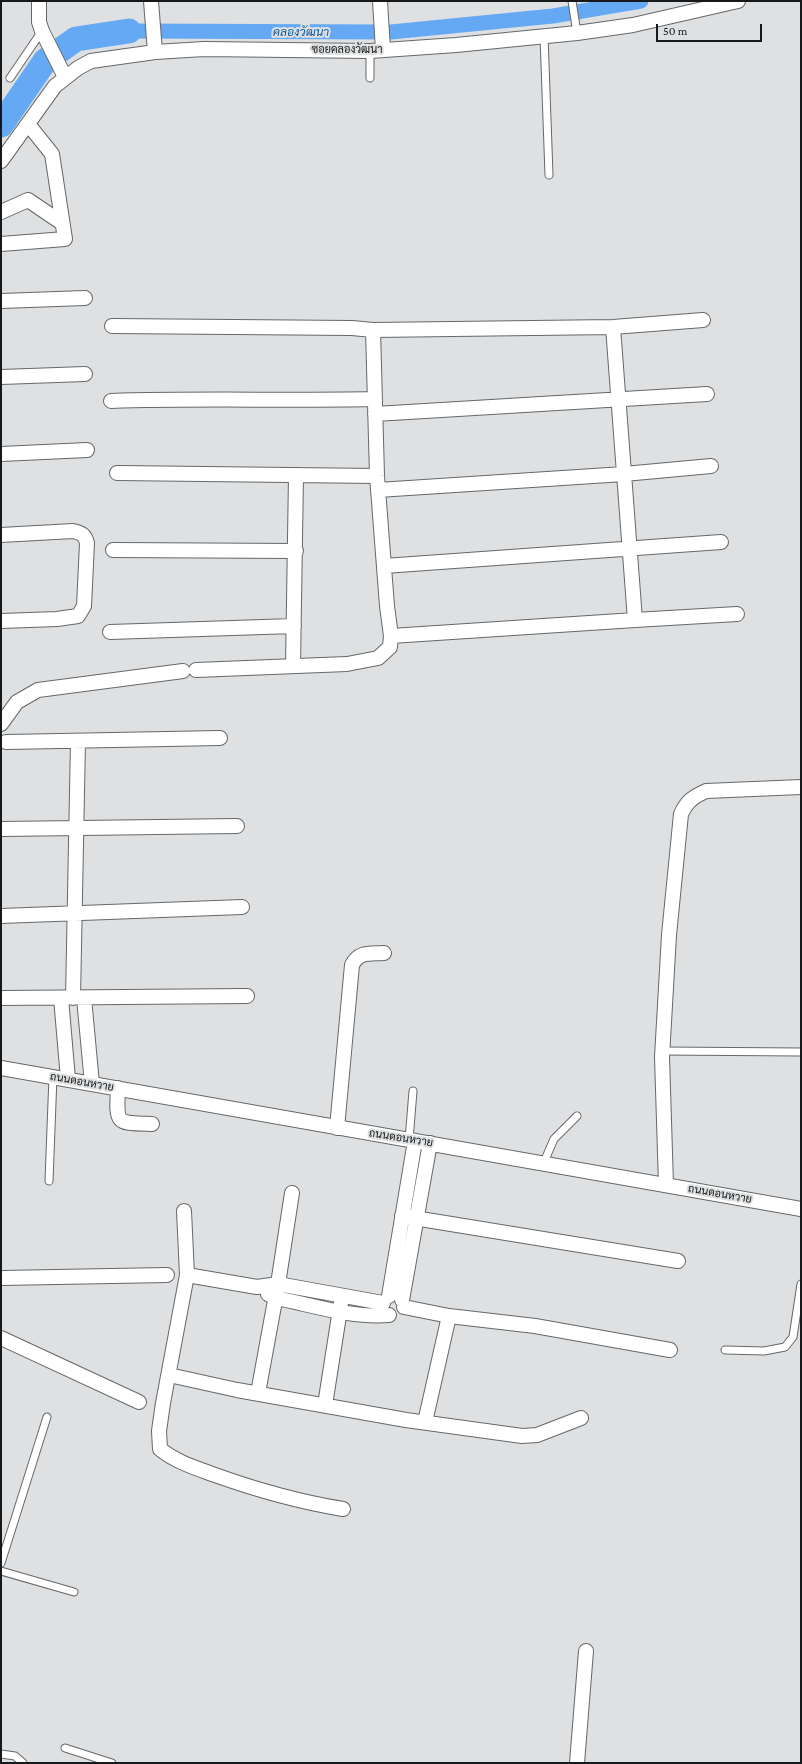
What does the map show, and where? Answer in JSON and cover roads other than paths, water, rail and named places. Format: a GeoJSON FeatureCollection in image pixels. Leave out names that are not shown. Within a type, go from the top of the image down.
{"type":"FeatureCollection","features":[{"type":"Feature","properties":{"kind":"street"},"geometry":{"type":"LineString","coordinates":[[39,1],[39,22],[42,31],[63,72]]}},
{"type":"Feature","properties":{"kind":"street"},"geometry":{"type":"LineString","coordinates":[[151,1],[155,48]]}},
{"type":"Feature","properties":{"kind":"street"},"geometry":{"type":"LineString","coordinates":[[378,48],[381,16],[380,1]]}},
{"type":"Feature","properties":{"kind":"street","name":"ซอยคลองวัฒนา"},"geometry":{"type":"LineString","coordinates":[[1,161],[55,86],[63,72],[92,61],[155,48],[378,48],[544,36],[576,27],[654,21],[738,1]]}},
{"type":"Feature","properties":{"kind":"street"},"geometry":{"type":"LineString","coordinates":[[1,244],[65,239],[52,154],[28,124]]}},
{"type":"Feature","properties":{"kind":"street"},"geometry":{"type":"LineString","coordinates":[[1,212],[28,200],[62,223]]}},
{"type":"Feature","properties":{"kind":"street"},"geometry":{"type":"LineString","coordinates":[[1,301],[85,298]]}},
{"type":"Feature","properties":{"kind":"street"},"geometry":{"type":"LineString","coordinates":[[112,326],[352,328],[373,330],[613,327],[703,320]]}},
{"type":"Feature","properties":{"kind":"street"},"geometry":{"type":"LineString","coordinates":[[613,327],[635,620]]}},
{"type":"Feature","properties":{"kind":"street"},"geometry":{"type":"LineString","coordinates":[[1,724],[17,702],[38,690],[190,671],[347,664],[367,661],[385,653],[390,647],[391,636],[377,476],[373,330]]}},
{"type":"Feature","properties":{"kind":"street"},"geometry":{"type":"LineString","coordinates":[[1,377],[85,374]]}},
{"type":"Feature","properties":{"kind":"street"},"geometry":{"type":"LineString","coordinates":[[375,414],[707,394]]}},
{"type":"Feature","properties":{"kind":"street"},"geometry":{"type":"LineString","coordinates":[[111,401],[170,399],[301,401],[374,399]]}},
{"type":"Feature","properties":{"kind":"street"},"geometry":{"type":"LineString","coordinates":[[1,454],[87,450]]}},
{"type":"Feature","properties":{"kind":"street"},"geometry":{"type":"LineString","coordinates":[[378,490],[624,474],[711,466]]}},
{"type":"Feature","properties":{"kind":"street"},"geometry":{"type":"LineString","coordinates":[[117,473],[377,476]]}},
{"type":"Feature","properties":{"kind":"street"},"geometry":{"type":"LineString","coordinates":[[293,666],[296,475]]}},
{"type":"Feature","properties":{"kind":"street"},"geometry":{"type":"LineString","coordinates":[[1,535],[73,531],[80,532],[85,536],[87,543],[84,606],[78,616],[57,619],[1,621]]}},
{"type":"Feature","properties":{"kind":"street"},"geometry":{"type":"LineString","coordinates":[[384,566],[721,542]]}},
{"type":"Feature","properties":{"kind":"street"},"geometry":{"type":"LineString","coordinates":[[113,550],[296,551]]}},
{"type":"Feature","properties":{"kind":"street"},"geometry":{"type":"LineString","coordinates":[[391,636],[737,614]]}},
{"type":"Feature","properties":{"kind":"street"},"geometry":{"type":"LineString","coordinates":[[110,632],[294,626]]}},
{"type":"Feature","properties":{"kind":"street"},"geometry":{"type":"LineString","coordinates":[[6,742],[220,738]]}},
{"type":"Feature","properties":{"kind":"street"},"geometry":{"type":"LineString","coordinates":[[68,1079],[73,998],[75,828],[78,741]]}},
{"type":"Feature","properties":{"kind":"street"},"geometry":{"type":"LineString","coordinates":[[666,1185],[662,1051],[669,936],[681,814],[687,802],[694,796],[706,791],[801,787]]}},
{"type":"Feature","properties":{"kind":"street"},"geometry":{"type":"LineString","coordinates":[[1,829],[237,826]]}},
{"type":"Feature","properties":{"kind":"street"},"geometry":{"type":"LineString","coordinates":[[1,916],[242,907]]}},
{"type":"Feature","properties":{"kind":"street"},"geometry":{"type":"LineString","coordinates":[[337,1128],[352,965],[355,958],[361,954],[384,953]]}},
{"type":"Feature","properties":{"kind":"street"},"geometry":{"type":"LineString","coordinates":[[1,998],[248,996]]}},
{"type":"Feature","properties":{"kind":"street"},"geometry":{"type":"LineString","coordinates":[[73,998],[92,1084]]}},
{"type":"Feature","properties":{"kind":"street","name":"ถนนดอนหวาย"},"geometry":{"type":"LineString","coordinates":[[1,1068],[53,1076],[412,1141],[544,1162],[801,1209]]}},
{"type":"Feature","properties":{"kind":"street"},"geometry":{"type":"LineString","coordinates":[[118,1088],[116,1113],[120,1120],[129,1123],[152,1124]]}},
{"type":"Feature","properties":{"kind":"street"},"geometry":{"type":"LineString","coordinates":[[393,1304],[402,1216],[412,1141]]}},
{"type":"Feature","properties":{"kind":"street"},"geometry":{"type":"LineString","coordinates":[[393,1304],[416,1218],[430,1143]]}},
{"type":"Feature","properties":{"kind":"street"},"geometry":{"type":"LineString","coordinates":[[258,1394],[276,1298],[292,1193]]}},
{"type":"Feature","properties":{"kind":"street"},"geometry":{"type":"LineString","coordinates":[[184,1211],[187,1275],[158,1441],[160,1449],[168,1455],[187,1464],[244,1485],[322,1506],[343,1509]]}},
{"type":"Feature","properties":{"kind":"street"},"geometry":{"type":"LineString","coordinates":[[402,1216],[678,1261]]}},
{"type":"Feature","properties":{"kind":"street"},"geometry":{"type":"LineString","coordinates":[[2,1280],[167,1275]]}},
{"type":"Feature","properties":{"kind":"street"},"geometry":{"type":"LineString","coordinates":[[187,1275],[257,1287],[278,1284],[393,1304],[449,1316],[535,1326],[670,1350]]}},
{"type":"Feature","properties":{"kind":"street"},"geometry":{"type":"LineString","coordinates":[[257,1287],[276,1298],[364,1315],[393,1304]]}},
{"type":"Feature","properties":{"kind":"street"},"geometry":{"type":"LineString","coordinates":[[325,1405],[342,1296]]}},
{"type":"Feature","properties":{"kind":"street"},"geometry":{"type":"LineString","coordinates":[[425,1422],[449,1316]]}},
{"type":"Feature","properties":{"kind":"street"},"geometry":{"type":"LineString","coordinates":[[1,1338],[138,1402]]}},
{"type":"Feature","properties":{"kind":"street"},"geometry":{"type":"LineString","coordinates":[[169,1375],[258,1394],[425,1422],[530,1436],[548,1432],[580,1418]]}},
{"type":"Feature","properties":{"kind":"street"},"geometry":{"type":"LineString","coordinates":[[577,1763],[586,1651]]}},
{"type":"Feature","properties":{"kind":"lane"},"geometry":{"type":"LineString","coordinates":[[572,1],[576,27]]}},
{"type":"Feature","properties":{"kind":"lane"},"geometry":{"type":"LineString","coordinates":[[10,78],[42,31]]}},
{"type":"Feature","properties":{"kind":"lane"},"geometry":{"type":"LineString","coordinates":[[544,36],[550,175]]}},
{"type":"Feature","properties":{"kind":"lane"},"geometry":{"type":"LineString","coordinates":[[370,78],[378,48]]}},
{"type":"Feature","properties":{"kind":"lane"},"geometry":{"type":"LineString","coordinates":[[662,1051],[801,1052]]}},
{"type":"Feature","properties":{"kind":"lane"},"geometry":{"type":"LineString","coordinates":[[49,1181],[53,1076]]}},
{"type":"Feature","properties":{"kind":"lane"},"geometry":{"type":"LineString","coordinates":[[412,1141],[413,1091]]}},
{"type":"Feature","properties":{"kind":"lane"},"geometry":{"type":"LineString","coordinates":[[544,1162],[554,1139],[577,1116]]}},
{"type":"Feature","properties":{"kind":"lane"},"geometry":{"type":"LineString","coordinates":[[725,1350],[764,1351],[785,1347],[793,1337],[801,1284]]}},
{"type":"Feature","properties":{"kind":"lane"},"geometry":{"type":"LineString","coordinates":[[1,1563],[46,1417]]}},
{"type":"Feature","properties":{"kind":"lane"},"geometry":{"type":"LineString","coordinates":[[1,1571],[74,1592]]}},
{"type":"Feature","properties":{"kind":"lane"},"geometry":{"type":"LineString","coordinates":[[65,1748],[112,1763]]}},
{"type":"Feature","properties":{"kind":"lane"},"geometry":{"type":"LineString","coordinates":[[1,1754],[15,1756],[24,1763]]}},
{"type":"Feature","properties":{"kind":"waterway","name":"คลองวัฒนา"},"geometry":{"type":"LineString","coordinates":[[129,31],[391,32],[553,16],[641,1]]}},
{"type":"Feature","properties":{"kind":"waterway","name":"คลองวัฒนา"},"geometry":{"type":"LineString","coordinates":[[1,125],[45,61],[76,39],[129,31]]}}]}
